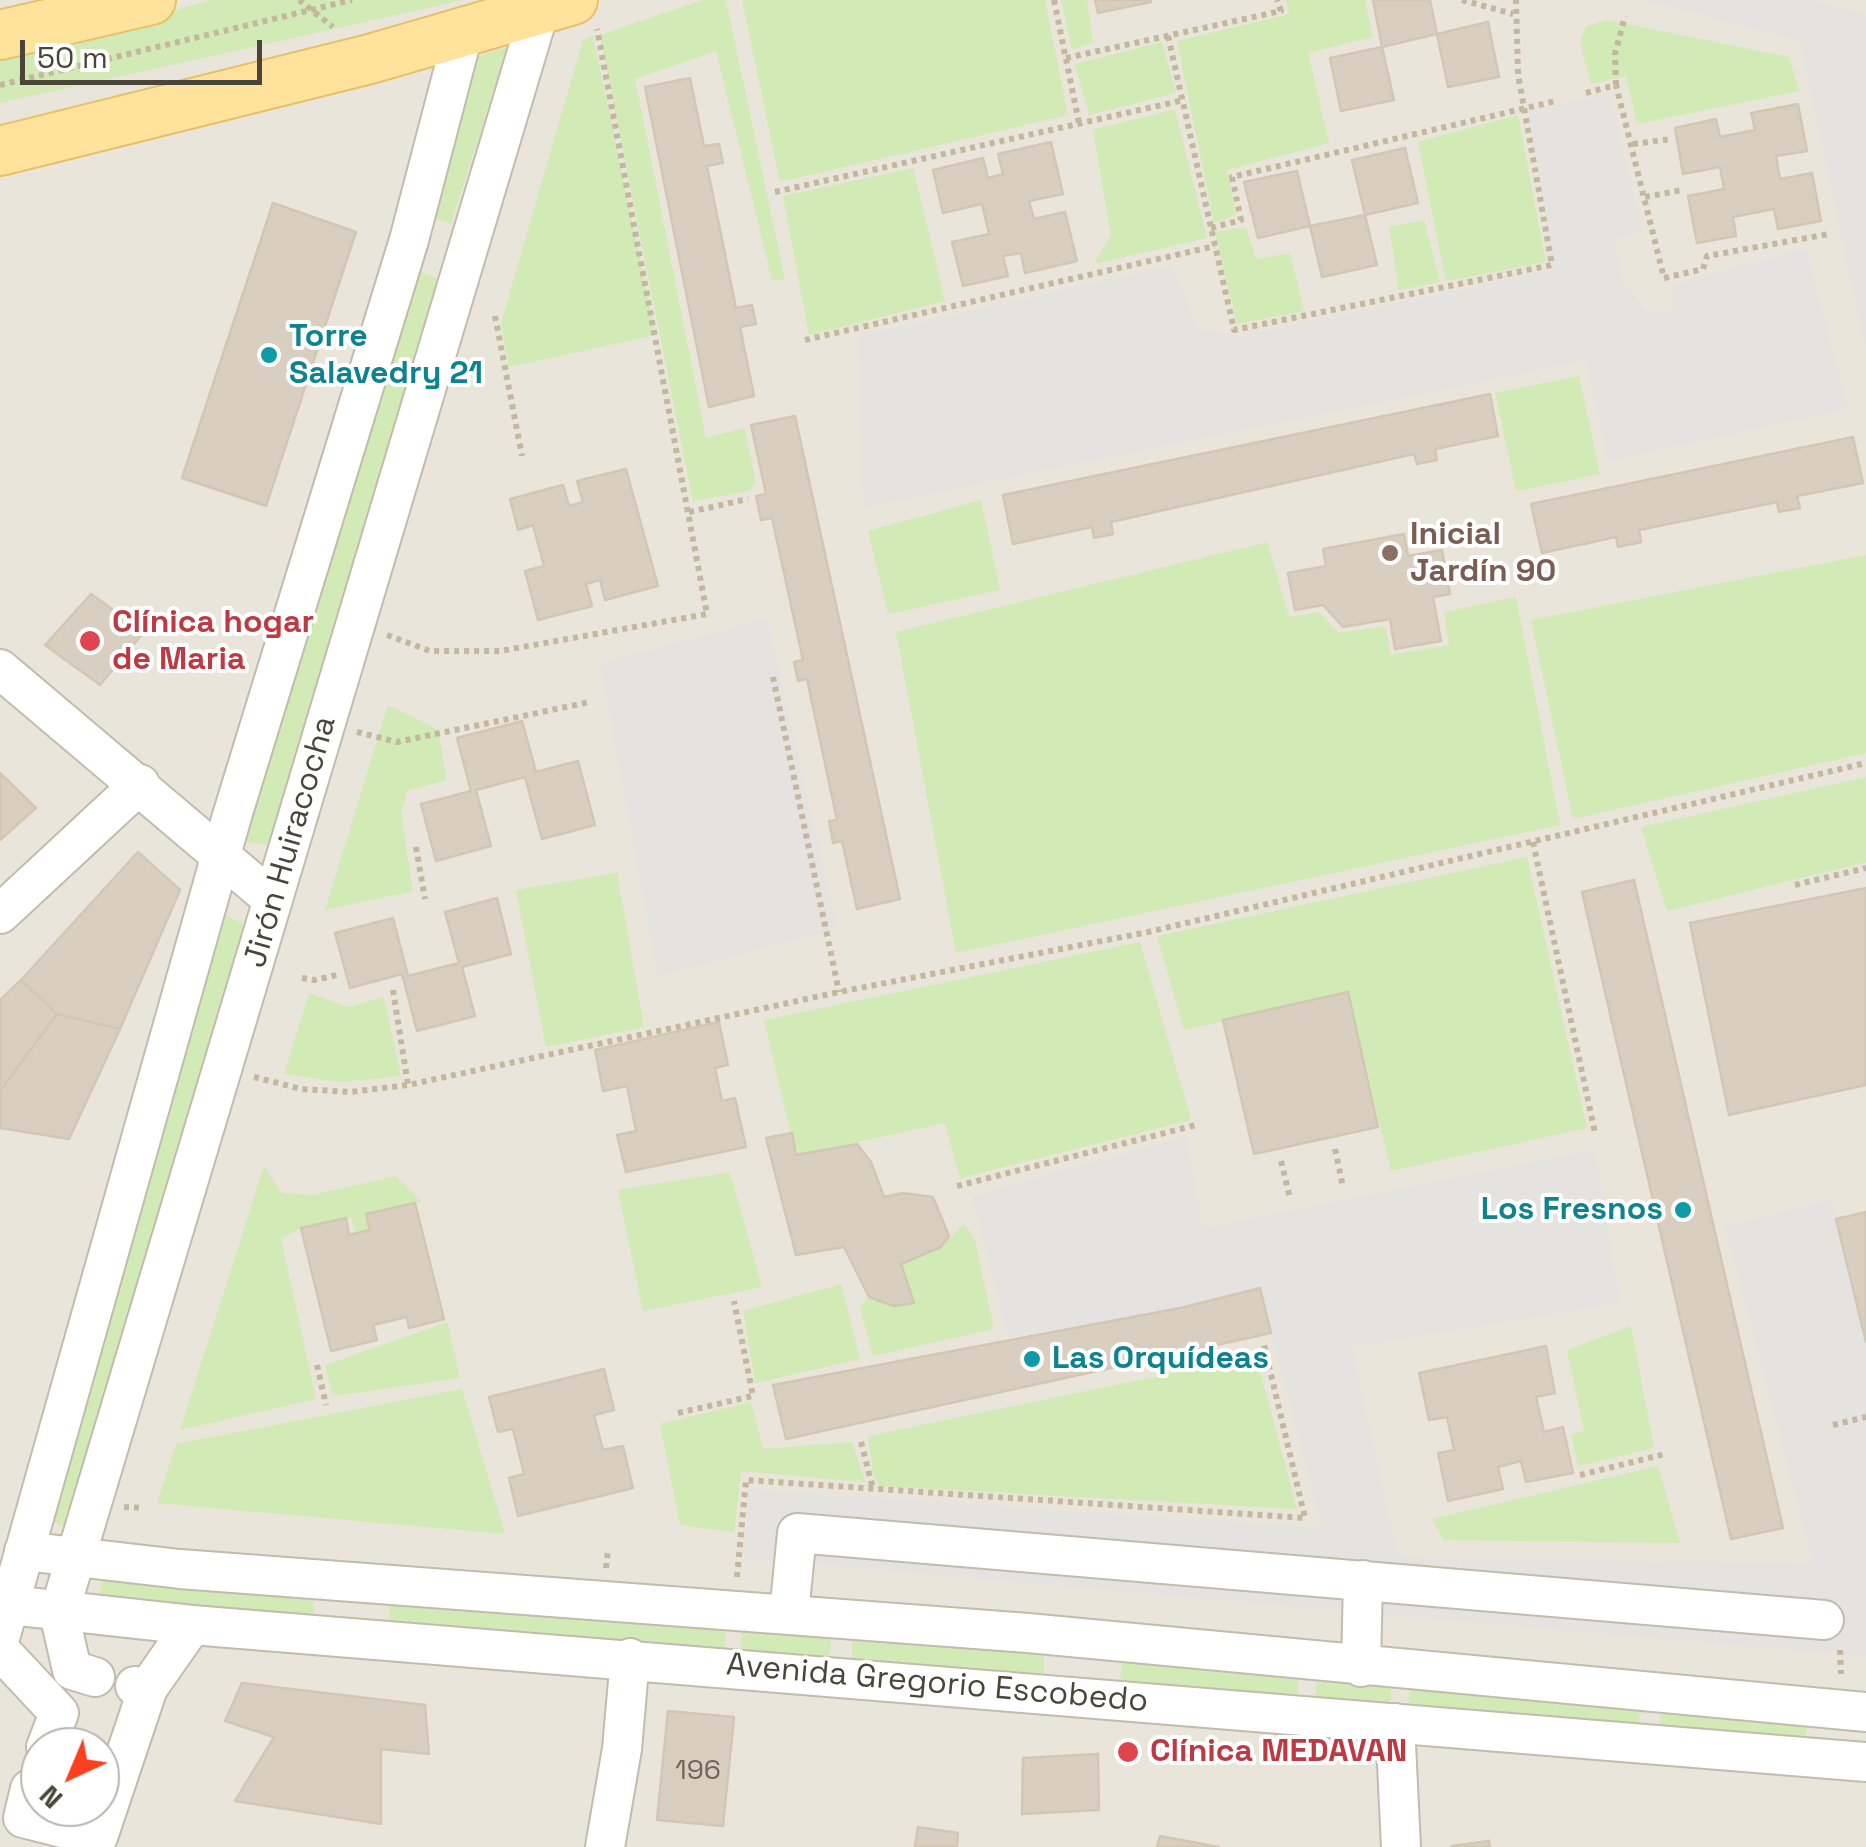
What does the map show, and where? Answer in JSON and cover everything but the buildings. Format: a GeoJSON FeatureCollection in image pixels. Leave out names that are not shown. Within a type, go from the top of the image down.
{"type":"FeatureCollection","features":[{"type":"Feature","properties":{"kind":"main road"},"geometry":{"type":"LineString","coordinates":[[0,35],[79,10],[151,0]]}},
{"type":"Feature","properties":{"kind":"main road"},"geometry":{"type":"LineString","coordinates":[[0,151],[463,34],[569,13]]}},
{"type":"Feature","properties":{"kind":"street","name":"Jirón Huiracocha"},"geometry":{"type":"LineString","coordinates":[[59,1614],[462,258],[569,13]]}},
{"type":"Feature","properties":{"kind":"street","name":"Jirón Huiracocha"},"geometry":{"type":"LineString","coordinates":[[3,1617],[223,854],[410,240],[463,34]]}},
{"type":"Feature","properties":{"kind":"street"},"geometry":{"type":"LineString","coordinates":[[410,240],[462,258]]}},
{"type":"Feature","properties":{"kind":"street"},"geometry":{"type":"LineString","coordinates":[[0,669],[273,900]]}},
{"type":"Feature","properties":{"kind":"street"},"geometry":{"type":"LineString","coordinates":[[0,914],[140,784]]}},
{"type":"Feature","properties":{"kind":"street"},"geometry":{"type":"LineString","coordinates":[[92,1307],[149,1321]]}},
{"type":"Feature","properties":{"kind":"street"},"geometry":{"type":"LineString","coordinates":[[789,1614],[796,1533],[1824,1620]]}},
{"type":"Feature","properties":{"kind":"street","name":"Avenida Gregorio Escobedo"},"geometry":{"type":"LineString","coordinates":[[24,1551],[1028,1633],[1866,1712]]}},
{"type":"Feature","properties":{"kind":"street"},"geometry":{"type":"LineString","coordinates":[[1362,1667],[1363,1580]]}},
{"type":"Feature","properties":{"kind":"street"},"geometry":{"type":"LineString","coordinates":[[55,1727],[84,1673],[59,1614]]}},
{"type":"Feature","properties":{"kind":"street","name":"Avenida Gregorio Escobedo"},"geometry":{"type":"LineString","coordinates":[[3,1617],[59,1614],[630,1658],[1866,1762]]}},
{"type":"Feature","properties":{"kind":"street"},"geometry":{"type":"LineString","coordinates":[[120,1760],[141,1687],[192,1626]]}},
{"type":"Feature","properties":{"kind":"street"},"geometry":{"type":"LineString","coordinates":[[1018,1692],[1036,1680],[1041,1671],[1042,1650],[1028,1633]]}},
{"type":"Feature","properties":{"kind":"street"},"geometry":{"type":"LineString","coordinates":[[1074,1696],[1063,1684],[1058,1667],[1063,1650],[1076,1639]]}},
{"type":"Feature","properties":{"kind":"street"},"geometry":{"type":"LineString","coordinates":[[0,1650],[51,1727]]}},
{"type":"Feature","properties":{"kind":"street"},"geometry":{"type":"LineString","coordinates":[[605,1847],[622,1749],[630,1658]]}},
{"type":"Feature","properties":{"kind":"street"},"geometry":{"type":"LineString","coordinates":[[1394,1723],[1400,1847]]}},
{"type":"Feature","properties":{"kind":"street"},"geometry":{"type":"LineString","coordinates":[[59,1827],[98,1837],[101,1827]]}},
{"type":"Feature","properties":{"kind":"path"},"geometry":{"type":"LineString","coordinates":[[0,86],[352,0]]}},
{"type":"Feature","properties":{"kind":"path"},"geometry":{"type":"LineString","coordinates":[[1054,0],[1079,123]]}},
{"type":"Feature","properties":{"kind":"path"},"geometry":{"type":"LineString","coordinates":[[1066,58],[1280,11],[1277,0]]}},
{"type":"Feature","properties":{"kind":"path"},"geometry":{"type":"LineString","coordinates":[[1462,0],[1514,14]]}},
{"type":"Feature","properties":{"kind":"path"},"geometry":{"type":"LineString","coordinates":[[1168,36],[1234,330],[1552,266],[1523,109],[1516,0]]}},
{"type":"Feature","properties":{"kind":"path"},"geometry":{"type":"LineString","coordinates":[[385,634],[430,651],[500,652],[707,614],[690,512],[569,13]]}},
{"type":"Feature","properties":{"kind":"path"},"geometry":{"type":"LineString","coordinates":[[1625,16],[1616,54],[1616,85],[1664,278],[1703,270],[1707,256],[1828,234]]}},
{"type":"Feature","properties":{"kind":"path"},"geometry":{"type":"LineString","coordinates":[[1586,93],[1616,85]]}},
{"type":"Feature","properties":{"kind":"path"},"geometry":{"type":"LineString","coordinates":[[775,192],[1184,100]]}},
{"type":"Feature","properties":{"kind":"path"},"geometry":{"type":"LineString","coordinates":[[1210,228],[1241,220],[1232,177],[1556,101]]}},
{"type":"Feature","properties":{"kind":"path"},"geometry":{"type":"LineString","coordinates":[[1633,144],[1670,138]]}},
{"type":"Feature","properties":{"kind":"path"},"geometry":{"type":"LineString","coordinates":[[1645,197],[1682,190]]}},
{"type":"Feature","properties":{"kind":"path"},"geometry":{"type":"LineString","coordinates":[[805,340],[1215,246]]}},
{"type":"Feature","properties":{"kind":"path"},"geometry":{"type":"LineString","coordinates":[[495,316],[522,456]]}},
{"type":"Feature","properties":{"kind":"path"},"geometry":{"type":"LineString","coordinates":[[690,512],[748,499]]}},
{"type":"Feature","properties":{"kind":"path"},"geometry":{"type":"LineString","coordinates":[[773,677],[839,992]]}},
{"type":"Feature","properties":{"kind":"path"},"geometry":{"type":"LineString","coordinates":[[325,722],[396,742],[590,702]]}},
{"type":"Feature","properties":{"kind":"path"},"geometry":{"type":"LineString","coordinates":[[224,1068],[301,1089],[350,1092],[408,1085],[839,992],[1148,932],[1866,764]]}},
{"type":"Feature","properties":{"kind":"path"},"geometry":{"type":"LineString","coordinates":[[1533,842],[1595,1132]]}},
{"type":"Feature","properties":{"kind":"path"},"geometry":{"type":"LineString","coordinates":[[416,847],[425,900]]}},
{"type":"Feature","properties":{"kind":"path"},"geometry":{"type":"LineString","coordinates":[[1795,885],[1866,868]]}},
{"type":"Feature","properties":{"kind":"path"},"geometry":{"type":"LineString","coordinates":[[302,978],[315,980],[342,974]]}},
{"type":"Feature","properties":{"kind":"path"},"geometry":{"type":"LineString","coordinates":[[392,990],[408,1085]]}},
{"type":"Feature","properties":{"kind":"path"},"geometry":{"type":"LineString","coordinates":[[957,1186],[1196,1126]]}},
{"type":"Feature","properties":{"kind":"path"},"geometry":{"type":"LineString","coordinates":[[1335,1148],[1343,1187]]}},
{"type":"Feature","properties":{"kind":"path"},"geometry":{"type":"LineString","coordinates":[[1281,1161],[1290,1198]]}},
{"type":"Feature","properties":{"kind":"path"},"geometry":{"type":"LineString","coordinates":[[678,1413],[752,1396],[734,1301]]}},
{"type":"Feature","properties":{"kind":"path"},"geometry":{"type":"LineString","coordinates":[[752,1578],[737,1578],[746,1480],[1305,1518],[1264,1345]]}},
{"type":"Feature","properties":{"kind":"path"},"geometry":{"type":"LineString","coordinates":[[317,1364],[326,1405]]}},
{"type":"Feature","properties":{"kind":"path"},"geometry":{"type":"LineString","coordinates":[[1833,1425],[1866,1418]]}},
{"type":"Feature","properties":{"kind":"path"},"geometry":{"type":"LineString","coordinates":[[861,1442],[874,1489]]}},
{"type":"Feature","properties":{"kind":"path"},"geometry":{"type":"LineString","coordinates":[[1580,1475],[1665,1454]]}},
{"type":"Feature","properties":{"kind":"shaded area"},"geometry":{"type":"Polygon","coordinates":[[[0,0],[1866,0],[1866,1847],[0,1847],[0,0]]]}},
{"type":"Feature","properties":{"kind":"shaded area"},"geometry":{"type":"Polygon","coordinates":[[[1641,0],[1813,0],[1866,14],[1866,354],[1800,41],[1641,0]]]}},
{"type":"Feature","properties":{"kind":"shaded area"},"geometry":{"type":"Polygon","coordinates":[[[1609,92],[1644,233],[1614,239],[1623,284],[1646,310],[1673,311],[1672,284],[1806,248],[1848,409],[1608,462],[1586,361],[863,508],[858,336],[1172,265],[1198,328],[1241,336],[1554,269],[1528,112],[1609,92]]]}},
{"type":"Feature","properties":{"kind":"shaded area"},"geometry":{"type":"Polygon","coordinates":[[[767,618],[837,929],[658,977],[600,663],[767,618]]]}},
{"type":"Feature","properties":{"kind":"shaded area"},"geometry":{"type":"Polygon","coordinates":[[[1186,1136],[1203,1228],[1595,1149],[1620,1304],[1352,1347],[1398,1557],[1813,1563],[1725,1226],[1832,1198],[1866,1342],[1866,1657],[744,1558],[749,1489],[1322,1528],[1260,1288],[1180,1308],[1008,1338],[972,1195],[1186,1136]]]}},
{"type":"Feature","properties":{"kind":"green space"},"geometry":{"type":"Polygon","coordinates":[[[210,0],[464,0],[0,103],[0,48],[124,25],[210,0]]]}},
{"type":"Feature","properties":{"kind":"green space"},"geometry":{"type":"Polygon","coordinates":[[[702,0],[726,0],[785,280],[772,280],[716,51],[635,79],[706,438],[744,428],[756,482],[749,491],[693,501],[600,35],[702,0]]]}},
{"type":"Feature","properties":{"kind":"green space"},"geometry":{"type":"Polygon","coordinates":[[[742,0],[1045,0],[1068,115],[780,182],[742,0]]]}},
{"type":"Feature","properties":{"kind":"green space"},"geometry":{"type":"Polygon","coordinates":[[[1061,0],[1087,0],[1093,42],[1072,50],[1061,0]]]}},
{"type":"Feature","properties":{"kind":"green space"},"geometry":{"type":"Polygon","coordinates":[[[1286,0],[1365,0],[1373,37],[1308,53],[1329,143],[1227,170],[1236,215],[1214,223],[1177,41],[1289,14],[1286,0]]]}},
{"type":"Feature","properties":{"kind":"green space"},"geometry":{"type":"Polygon","coordinates":[[[1607,20],[1789,57],[1799,91],[1637,124],[1626,76],[1591,84],[1580,42],[1586,26],[1607,20]]]}},
{"type":"Feature","properties":{"kind":"green space"},"geometry":{"type":"Polygon","coordinates":[[[593,36],[656,335],[509,367],[501,323],[583,40],[593,36]]]}},
{"type":"Feature","properties":{"kind":"green space"},"geometry":{"type":"Polygon","coordinates":[[[1162,42],[1176,93],[1089,115],[1075,64],[1162,42]]]}},
{"type":"Feature","properties":{"kind":"green space"},"geometry":{"type":"Polygon","coordinates":[[[507,47],[451,224],[426,215],[476,57],[507,47]]]}},
{"type":"Feature","properties":{"kind":"green space"},"geometry":{"type":"Polygon","coordinates":[[[1175,109],[1207,238],[1094,264],[1111,235],[1093,130],[1175,109]]]}},
{"type":"Feature","properties":{"kind":"green space"},"geometry":{"type":"Polygon","coordinates":[[[1518,115],[1546,262],[1446,281],[1418,142],[1518,115]]]}},
{"type":"Feature","properties":{"kind":"green space"},"geometry":{"type":"Polygon","coordinates":[[[913,168],[945,301],[809,335],[783,196],[913,168]]]}},
{"type":"Feature","properties":{"kind":"green space"},"geometry":{"type":"Polygon","coordinates":[[[1424,220],[1440,282],[1399,290],[1389,227],[1424,220]]]}},
{"type":"Feature","properties":{"kind":"green space"},"geometry":{"type":"Polygon","coordinates":[[[1246,227],[1256,259],[1290,253],[1304,311],[1237,324],[1215,232],[1246,227]]]}},
{"type":"Feature","properties":{"kind":"green space"},"geometry":{"type":"Polygon","coordinates":[[[413,268],[440,280],[272,846],[242,841],[413,268]]]}},
{"type":"Feature","properties":{"kind":"green space"},"geometry":{"type":"Polygon","coordinates":[[[1579,376],[1600,474],[1516,491],[1495,393],[1579,376]]]}},
{"type":"Feature","properties":{"kind":"green space"},"geometry":{"type":"Polygon","coordinates":[[[981,500],[1000,590],[888,614],[868,531],[981,500]]]}},
{"type":"Feature","properties":{"kind":"green space"},"geometry":{"type":"Polygon","coordinates":[[[1267,542],[1289,617],[1319,612],[1339,633],[1385,626],[1391,655],[1449,645],[1444,612],[1516,597],[1560,825],[956,953],[896,632],[1267,542]]]}},
{"type":"Feature","properties":{"kind":"green space"},"geometry":{"type":"Polygon","coordinates":[[[1866,555],[1866,753],[1573,819],[1531,620],[1866,555]]]}},
{"type":"Feature","properties":{"kind":"green space"},"geometry":{"type":"Polygon","coordinates":[[[388,705],[438,729],[447,780],[407,791],[401,813],[413,891],[325,910],[388,705]]]}},
{"type":"Feature","properties":{"kind":"green space"},"geometry":{"type":"Polygon","coordinates":[[[1866,777],[1866,862],[1667,911],[1641,827],[1866,777]]]}},
{"type":"Feature","properties":{"kind":"green space"},"geometry":{"type":"Polygon","coordinates":[[[1527,857],[1587,1128],[1391,1171],[1348,993],[1184,1030],[1157,936],[1527,857]]]}},
{"type":"Feature","properties":{"kind":"green space"},"geometry":{"type":"Polygon","coordinates":[[[617,873],[644,1027],[546,1047],[516,890],[617,873]]]}},
{"type":"Feature","properties":{"kind":"green space"},"geometry":{"type":"Polygon","coordinates":[[[224,914],[251,928],[77,1529],[41,1520],[224,914]]]}},
{"type":"Feature","properties":{"kind":"green space"},"geometry":{"type":"Polygon","coordinates":[[[1140,942],[1191,1120],[960,1178],[945,1123],[796,1155],[764,1020],[1140,942]]]}},
{"type":"Feature","properties":{"kind":"green space"},"geometry":{"type":"Polygon","coordinates":[[[309,993],[348,1007],[384,997],[401,1076],[341,1082],[284,1074],[309,993]]]}},
{"type":"Feature","properties":{"kind":"green space"},"geometry":{"type":"Polygon","coordinates":[[[264,1166],[281,1193],[313,1195],[396,1176],[421,1201],[373,1213],[376,1228],[355,1233],[351,1217],[301,1228],[281,1239],[316,1399],[180,1430],[264,1166]]]}},
{"type":"Feature","properties":{"kind":"green space"},"geometry":{"type":"Polygon","coordinates":[[[730,1172],[762,1287],[643,1311],[618,1190],[730,1172]]]}},
{"type":"Feature","properties":{"kind":"green space"},"geometry":{"type":"Polygon","coordinates":[[[964,1223],[975,1240],[994,1329],[873,1356],[860,1306],[869,1297],[894,1306],[913,1303],[901,1264],[941,1247],[964,1223]]]}},
{"type":"Feature","properties":{"kind":"green space"},"geometry":{"type":"Polygon","coordinates":[[[841,1284],[860,1359],[755,1383],[743,1311],[841,1284]]]}},
{"type":"Feature","properties":{"kind":"green space"},"geometry":{"type":"Polygon","coordinates":[[[447,1322],[460,1378],[333,1396],[325,1365],[447,1322]]]}},
{"type":"Feature","properties":{"kind":"green space"},"geometry":{"type":"Polygon","coordinates":[[[1631,1326],[1654,1448],[1578,1466],[1571,1435],[1584,1431],[1567,1350],[1631,1326]]]}},
{"type":"Feature","properties":{"kind":"green space"},"geometry":{"type":"Polygon","coordinates":[[[1256,1356],[1297,1509],[880,1486],[873,1475],[868,1436],[1256,1356]]]}},
{"type":"Feature","properties":{"kind":"green space"},"geometry":{"type":"Polygon","coordinates":[[[462,1389],[505,1534],[157,1503],[176,1444],[462,1389]]]}},
{"type":"Feature","properties":{"kind":"green space"},"geometry":{"type":"Polygon","coordinates":[[[751,1402],[763,1449],[852,1442],[865,1482],[741,1471],[734,1532],[680,1525],[660,1424],[751,1402]]]}},
{"type":"Feature","properties":{"kind":"green space"},"geometry":{"type":"Polygon","coordinates":[[[1658,1466],[1680,1543],[1444,1540],[1432,1519],[1658,1466]]]}},
{"type":"Feature","properties":{"kind":"green space"},"geometry":{"type":"Polygon","coordinates":[[[103,1573],[312,1591],[315,1617],[99,1597],[103,1573]]]}},
{"type":"Feature","properties":{"kind":"green space"},"geometry":{"type":"Polygon","coordinates":[[[389,1601],[725,1628],[724,1656],[389,1620],[389,1601]]]}},
{"type":"Feature","properties":{"kind":"green space"},"geometry":{"type":"Polygon","coordinates":[[[743,1628],[832,1635],[829,1656],[740,1653],[743,1628]]]}},
{"type":"Feature","properties":{"kind":"green space"},"geometry":{"type":"Polygon","coordinates":[[[852,1635],[1044,1651],[1044,1676],[852,1662],[852,1635]]]}},
{"type":"Feature","properties":{"kind":"green space"},"geometry":{"type":"Polygon","coordinates":[[[1123,1653],[1298,1670],[1298,1700],[1120,1686],[1123,1653]]]}},
{"type":"Feature","properties":{"kind":"green space"},"geometry":{"type":"Polygon","coordinates":[[[1317,1673],[1392,1678],[1390,1707],[1315,1702],[1317,1673]]]}},
{"type":"Feature","properties":{"kind":"green space"},"geometry":{"type":"Polygon","coordinates":[[[1411,1687],[1640,1707],[1639,1735],[1407,1711],[1411,1687]]]}},
{"type":"Feature","properties":{"kind":"green space"},"geometry":{"type":"Polygon","coordinates":[[[1661,1711],[1807,1722],[1805,1752],[1659,1741],[1661,1711]]]}},
{"type":"Feature","properties":{"kind":"place","name":"Torre Salavedry 21"},"geometry":{"type":"Point","coordinates":[269,355]}},
{"type":"Feature","properties":{"kind":"place","name":"Inicial Jardín 90"},"geometry":{"type":"Point","coordinates":[1390,553]}},
{"type":"Feature","properties":{"kind":"place","name":"Clínica hogar de Maria"},"geometry":{"type":"Point","coordinates":[90,641]}},
{"type":"Feature","properties":{"kind":"place","name":"Los Fresnos"},"geometry":{"type":"Point","coordinates":[1683,1210]}},
{"type":"Feature","properties":{"kind":"place","name":"Las Orquídeas"},"geometry":{"type":"Point","coordinates":[1032,1359]}},
{"type":"Feature","properties":{"kind":"place","name":"Clínica MEDAVAN"},"geometry":{"type":"Point","coordinates":[1128,1752]}}]}
